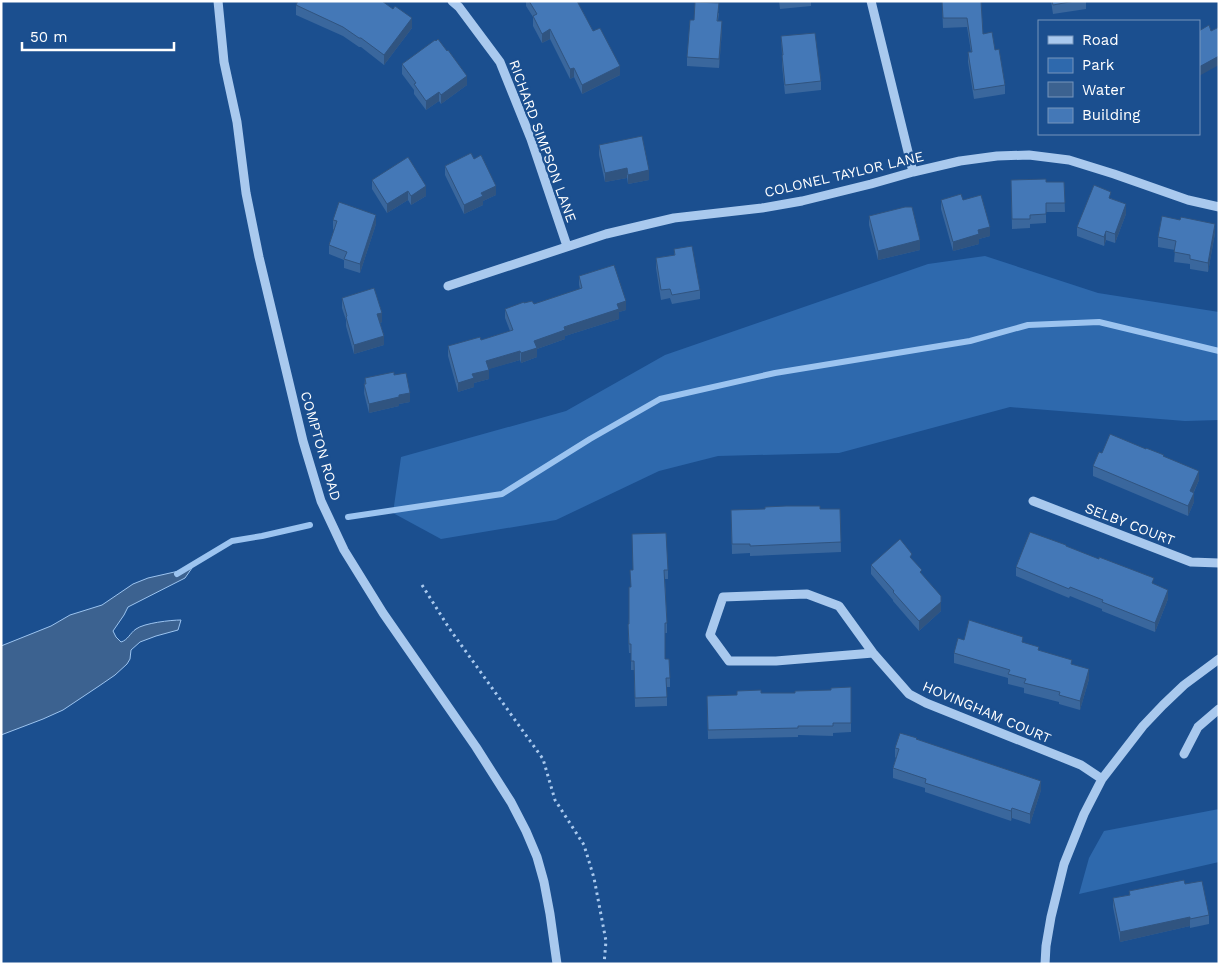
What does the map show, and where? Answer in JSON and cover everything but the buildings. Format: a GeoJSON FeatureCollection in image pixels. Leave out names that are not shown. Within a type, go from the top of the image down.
{"type":"FeatureCollection","features":[{"type":"Feature","properties":{"kind":"street","name":"COMPTON ROAD"},"geometry":{"type":"LineString","coordinates":[[218,1],[224,62],[237,122],[246,193],[303,441],[321,501],[344,550],[383,613],[476,747],[511,802],[526,831],[537,857],[544,882],[557,964]]}},
{"type":"Feature","properties":{"kind":"street","name":"RICHARD SIMPSON LANE"},"geometry":{"type":"LineString","coordinates":[[452,1],[459,7],[500,62],[530,139],[567,246]]}},
{"type":"Feature","properties":{"kind":"street"},"geometry":{"type":"LineString","coordinates":[[871,1],[913,172]]}},
{"type":"Feature","properties":{"kind":"street","name":"COLONEL TAYLOR LANE"},"geometry":{"type":"LineString","coordinates":[[448,286],[606,234],[674,218],[762,208],[802,201],[913,172],[997,156],[1029,155],[1069,160],[1188,200],[1219,206]]}},
{"type":"Feature","properties":{"kind":"street","name":"SELBY COURT"},"geometry":{"type":"LineString","coordinates":[[1033,501],[1191,562],[1219,564]]}},
{"type":"Feature","properties":{"kind":"street","name":"HOVINGHAM COURT"},"geometry":{"type":"LineString","coordinates":[[873,653],[776,661],[729,661],[710,635],[723,597],[807,594],[840,606],[873,653],[909,694],[926,703],[1081,765],[1102,779]]}},
{"type":"Feature","properties":{"kind":"street"},"geometry":{"type":"LineString","coordinates":[[1045,964],[1051,917],[1064,864],[1084,814],[1102,779],[1133,738],[1162,705],[1184,685],[1219,659]]}},
{"type":"Feature","properties":{"kind":"street"},"geometry":{"type":"LineString","coordinates":[[1184,754],[1198,726],[1219,709]]}},
{"type":"Feature","properties":{"kind":"path"},"geometry":{"type":"LineString","coordinates":[[422,585],[449,628],[543,758],[555,800],[584,845],[594,878],[606,941],[604,964]]}},
{"type":"Feature","properties":{"kind":"green space"},"geometry":{"type":"Polygon","coordinates":[[[985,256],[1098,293],[1219,312],[1219,420],[1185,421],[1010,407],[839,453],[718,456],[659,471],[556,520],[441,539],[393,513],[401,457],[566,411],[665,355],[928,264],[985,256]]]}},
{"type":"Feature","properties":{"kind":"green space"},"geometry":{"type":"Polygon","coordinates":[[[1219,809],[1219,862],[1079,894],[1089,858],[1104,831],[1219,809]]]}},
{"type":"Feature","properties":{"kind":"water"},"geometry":{"type":"Polygon","coordinates":[[[192,568],[185,578],[128,607],[113,631],[121,642],[140,627],[164,621],[181,620],[178,630],[140,642],[131,650],[130,659],[127,664],[115,675],[63,710],[1,735],[1,646],[51,626],[70,615],[102,605],[133,584],[148,578],[192,568]]]}},
{"type":"Feature","properties":{"kind":"waterway"},"geometry":{"type":"LineString","coordinates":[[348,517],[502,494],[590,439],[660,399],[775,373],[970,341],[1028,325],[1099,322],[1219,351]]}},
{"type":"Feature","properties":{"kind":"waterway"},"geometry":{"type":"LineString","coordinates":[[177,574],[232,541],[310,525]]}}]}
